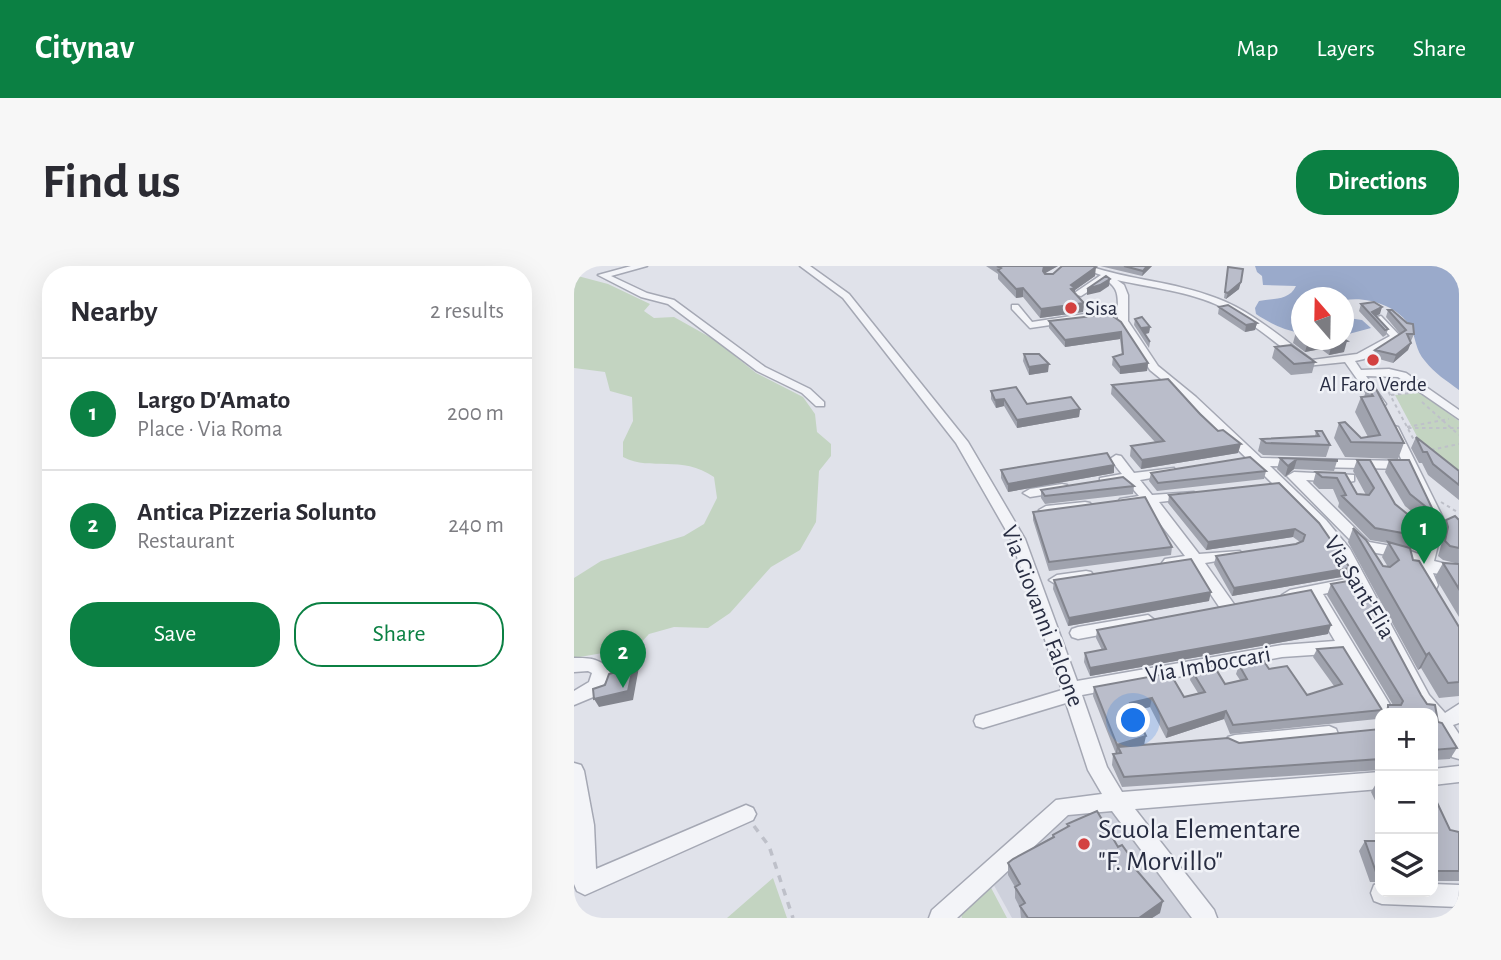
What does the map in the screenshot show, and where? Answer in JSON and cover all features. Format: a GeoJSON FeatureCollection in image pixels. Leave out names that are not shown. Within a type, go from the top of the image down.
{"type":"FeatureCollection","features":[{"type":"Feature","properties":{"kind":"street"},"geometry":{"type":"LineString","coordinates":[[643,266],[602,275],[644,295],[671,302],[761,369],[806,391],[820,404]]}},
{"type":"Feature","properties":{"kind":"street","name":"Via Giovanni Falcone"},"geometry":{"type":"LineString","coordinates":[[804,266],[846,296],[962,442],[1018,539],[1098,770],[1117,802],[1206,918]]}},
{"type":"Feature","properties":{"kind":"street"},"geometry":{"type":"LineString","coordinates":[[1080,266],[1106,276],[1167,287],[1222,304],[1242,315],[1310,364],[1360,357],[1396,337],[1378,318]]}},
{"type":"Feature","properties":{"kind":"street"},"geometry":{"type":"LineString","coordinates":[[1078,294],[1106,276]]}},
{"type":"Feature","properties":{"kind":"street","name":"Via Sant'Elia"},"geometry":{"type":"LineString","coordinates":[[1106,276],[1119,285],[1124,295],[1119,308],[1128,330],[1154,368],[1192,399],[1248,460],[1337,542],[1361,581],[1428,708]]}},
{"type":"Feature","properties":{"kind":"street"},"geometry":{"type":"LineString","coordinates":[[1015,307],[1030,326],[1119,308]]}},
{"type":"Feature","properties":{"kind":"street"},"geometry":{"type":"LineString","coordinates":[[1348,359],[1364,373],[1436,517],[1438,522],[1431,528],[1428,537]]}},
{"type":"Feature","properties":{"kind":"street"},"geometry":{"type":"LineString","coordinates":[[1364,373],[1402,375],[1458,416]]}},
{"type":"Feature","properties":{"kind":"street"},"geometry":{"type":"LineString","coordinates":[[1248,460],[1337,458],[1371,464],[1410,466]]}},
{"type":"Feature","properties":{"kind":"street"},"geometry":{"type":"LineString","coordinates":[[1337,458],[1352,484],[1294,476],[1364,546],[1377,566]]}},
{"type":"Feature","properties":{"kind":"street"},"geometry":{"type":"LineString","coordinates":[[1116,459],[1195,559],[1228,607]]}},
{"type":"Feature","properties":{"kind":"street"},"geometry":{"type":"LineString","coordinates":[[1371,464],[1381,484]]}},
{"type":"Feature","properties":{"kind":"street"},"geometry":{"type":"LineString","coordinates":[[1030,493],[1184,468]]}},
{"type":"Feature","properties":{"kind":"street"},"geometry":{"type":"LineString","coordinates":[[1046,510],[1202,493]]}},
{"type":"Feature","properties":{"kind":"street"},"geometry":{"type":"LineString","coordinates":[[1436,517],[1448,522],[1454,529]]}},
{"type":"Feature","properties":{"kind":"street"},"geometry":{"type":"LineString","coordinates":[[1412,526],[1424,530],[1432,541],[1426,565],[1435,595]]}},
{"type":"Feature","properties":{"kind":"street"},"geometry":{"type":"LineString","coordinates":[[1364,546],[1402,553],[1426,565],[1459,572]]}},
{"type":"Feature","properties":{"kind":"street"},"geometry":{"type":"LineString","coordinates":[[1154,566],[1256,551]]}},
{"type":"Feature","properties":{"kind":"street"},"geometry":{"type":"LineString","coordinates":[[1057,580],[1098,574]]}},
{"type":"Feature","properties":{"kind":"street"},"geometry":{"type":"LineString","coordinates":[[1277,597],[1361,581]]}},
{"type":"Feature","properties":{"kind":"street"},"geometry":{"type":"LineString","coordinates":[[1313,590],[1383,708]]}},
{"type":"Feature","properties":{"kind":"street"},"geometry":{"type":"LineString","coordinates":[[1078,633],[1160,618]]}},
{"type":"Feature","properties":{"kind":"street","name":"Via Imboccari"},"geometry":{"type":"LineString","coordinates":[[983,721],[1072,692],[1282,651],[1346,646]]}},
{"type":"Feature","properties":{"kind":"street"},"geometry":{"type":"LineString","coordinates":[[574,665],[590,664],[601,673],[598,684],[592,690],[574,698]]}},
{"type":"Feature","properties":{"kind":"street"},"geometry":{"type":"LineString","coordinates":[[1438,724],[1453,718],[1459,710]]}},
{"type":"Feature","properties":{"kind":"street","name":"Via Sant'Elia"},"geometry":{"type":"LineString","coordinates":[[1438,724],[1459,751]]}},
{"type":"Feature","properties":{"kind":"street"},"geometry":{"type":"LineString","coordinates":[[1235,743],[1354,732]]}},
{"type":"Feature","properties":{"kind":"street"},"geometry":{"type":"LineString","coordinates":[[574,771],[584,825],[585,884],[746,814]]}},
{"type":"Feature","properties":{"kind":"street"},"geometry":{"type":"LineString","coordinates":[[1438,776],[1459,774]]}},
{"type":"Feature","properties":{"kind":"street"},"geometry":{"type":"LineString","coordinates":[[940,918],[1057,810],[1071,804],[1375,781]]}},
{"type":"Feature","properties":{"kind":"street"},"geometry":{"type":"LineString","coordinates":[[1438,895],[1459,896]]}},
{"type":"Feature","properties":{"kind":"path"},"geometry":{"type":"LineString","coordinates":[[1364,373],[1388,391],[1415,442],[1421,446]]}},
{"type":"Feature","properties":{"kind":"path"},"geometry":{"type":"LineString","coordinates":[[1422,402],[1459,435]]}},
{"type":"Feature","properties":{"kind":"path"},"geometry":{"type":"LineString","coordinates":[[1408,428],[1458,416]]}},
{"type":"Feature","properties":{"kind":"path"},"geometry":{"type":"LineString","coordinates":[[1408,428],[1459,428]]}},
{"type":"Feature","properties":{"kind":"path"},"geometry":{"type":"LineString","coordinates":[[1438,459],[1427,451],[1459,444]]}},
{"type":"Feature","properties":{"kind":"path"},"geometry":{"type":"LineString","coordinates":[[763,839],[769,846],[780,873],[793,918]]}},
{"type":"Feature","properties":{"kind":"shaded area","name":"Scuola Elementare \"F. Morvillo\""},"geometry":{"type":"Polygon","coordinates":[[[1110,807],[1192,918],[1012,918],[991,880],[1072,808],[1110,807]]]}},
{"type":"Feature","properties":{"kind":"green space"},"geometry":{"type":"Polygon","coordinates":[[[574,275],[608,284],[650,304],[644,311],[654,318],[674,317],[715,340],[756,373],[803,397],[815,414],[817,432],[831,444],[831,456],[819,471],[816,522],[800,550],[771,567],[730,613],[708,628],[674,627],[649,634],[637,647],[574,658],[574,578],[601,561],[684,536],[704,524],[717,498],[714,477],[702,470],[690,466],[645,463],[623,457],[623,442],[633,421],[632,397],[610,391],[605,372],[574,368],[574,275]]]}},
{"type":"Feature","properties":{"kind":"green space"},"geometry":{"type":"Polygon","coordinates":[[[1420,393],[1459,421],[1459,473],[1421,444],[1395,395],[1420,393]]]}},
{"type":"Feature","properties":{"kind":"green space"},"geometry":{"type":"Polygon","coordinates":[[[773,878],[787,918],[727,918],[773,878]]]}},
{"type":"Feature","properties":{"kind":"green space"},"geometry":{"type":"Polygon","coordinates":[[[988,882],[1007,918],[962,918],[960,911],[988,882]]]}},
{"type":"Feature","properties":{"kind":"water"},"geometry":{"type":"Polygon","coordinates":[[[1255,266],[1459,266],[1459,390],[1422,357],[1410,326],[1390,308],[1372,301],[1354,299],[1354,287],[1263,285],[1262,276],[1255,266]]]}},
{"type":"Feature","properties":{"kind":"water"},"geometry":{"type":"Polygon","coordinates":[[[1291,292],[1291,330],[1272,324],[1256,314],[1255,308],[1259,301],[1291,292]]]}},
{"type":"Feature","properties":{"kind":"water"},"geometry":{"type":"Polygon","coordinates":[[[1354,319],[1362,320],[1371,328],[1354,333],[1354,319]]]}},
{"type":"Feature","properties":{"kind":"building"},"geometry":{"type":"Polygon","coordinates":[[[997,266],[1044,266],[1045,274],[1053,274],[1062,266],[1096,267],[1071,285],[1075,288],[1071,289],[1084,303],[1041,309],[1023,288],[1016,289],[997,266]]]}},
{"type":"Feature","properties":{"kind":"building"},"geometry":{"type":"Polygon","coordinates":[[[1124,266],[1147,266],[1143,271],[1124,266]]]}},
{"type":"Feature","properties":{"kind":"building"},"geometry":{"type":"Polygon","coordinates":[[[1228,267],[1243,269],[1241,282],[1228,293],[1225,292],[1228,267]]]}},
{"type":"Feature","properties":{"kind":"building"},"geometry":{"type":"Polygon","coordinates":[[[1106,276],[1110,279],[1087,289],[1106,276]]]}},
{"type":"Feature","properties":{"kind":"building"},"geometry":{"type":"Polygon","coordinates":[[[1374,302],[1382,307],[1372,312],[1388,329],[1385,330],[1361,304],[1374,302]]]}},
{"type":"Feature","properties":{"kind":"building"},"geometry":{"type":"Polygon","coordinates":[[[1228,305],[1257,323],[1246,325],[1219,307],[1228,305]]]}},
{"type":"Feature","properties":{"kind":"building"},"geometry":{"type":"Polygon","coordinates":[[[1388,310],[1413,324],[1414,334],[1407,334],[1411,343],[1396,355],[1375,350],[1406,330],[1388,310]]]}},
{"type":"Feature","properties":{"kind":"building"},"geometry":{"type":"Polygon","coordinates":[[[1110,314],[1121,322],[1148,363],[1120,367],[1113,357],[1123,354],[1121,332],[1065,340],[1049,321],[1110,314]]]}},
{"type":"Feature","properties":{"kind":"building"},"geometry":{"type":"Polygon","coordinates":[[[1142,317],[1150,327],[1141,328],[1150,342],[1135,319],[1142,317]]]}},
{"type":"Feature","properties":{"kind":"building"},"geometry":{"type":"Polygon","coordinates":[[[1291,345],[1291,350],[1298,350],[1315,362],[1294,364],[1275,347],[1291,345]]]}},
{"type":"Feature","properties":{"kind":"building"},"geometry":{"type":"Polygon","coordinates":[[[1024,354],[1039,354],[1049,364],[1029,367],[1024,354]]]}},
{"type":"Feature","properties":{"kind":"building"},"geometry":{"type":"Polygon","coordinates":[[[1168,379],[1218,431],[1223,430],[1241,444],[1142,460],[1131,446],[1164,441],[1112,385],[1168,379]]]}},
{"type":"Feature","properties":{"kind":"building"},"geometry":{"type":"Polygon","coordinates":[[[1016,387],[1027,404],[1071,397],[1080,409],[1017,420],[1004,399],[995,400],[991,391],[1016,387]]]}},
{"type":"Feature","properties":{"kind":"building"},"geometry":{"type":"Polygon","coordinates":[[[1367,387],[1375,387],[1404,443],[1351,442],[1339,423],[1345,422],[1361,438],[1380,435],[1361,397],[1373,396],[1367,387]]]}},
{"type":"Feature","properties":{"kind":"building"},"geometry":{"type":"Polygon","coordinates":[[[1316,431],[1322,431],[1330,445],[1266,443],[1261,439],[1319,436],[1316,431]]]}},
{"type":"Feature","properties":{"kind":"building"},"geometry":{"type":"Polygon","coordinates":[[[1416,437],[1459,471],[1459,485],[1433,464],[1416,437]]]}},
{"type":"Feature","properties":{"kind":"building"},"geometry":{"type":"Polygon","coordinates":[[[1107,453],[1114,465],[1008,484],[1001,470],[1107,453]]]}},
{"type":"Feature","properties":{"kind":"building"},"geometry":{"type":"Polygon","coordinates":[[[1250,457],[1266,471],[1158,483],[1151,473],[1250,457]]]}},
{"type":"Feature","properties":{"kind":"building"},"geometry":{"type":"Polygon","coordinates":[[[1280,458],[1337,461],[1297,459],[1288,466],[1280,458]]]}},
{"type":"Feature","properties":{"kind":"building"},"geometry":{"type":"Polygon","coordinates":[[[1357,460],[1370,460],[1395,504],[1427,530],[1425,540],[1375,528],[1342,496],[1346,495],[1337,478],[1322,477],[1316,472],[1345,473],[1357,494],[1369,495],[1374,488],[1357,460]]]}},
{"type":"Feature","properties":{"kind":"building"},"geometry":{"type":"Polygon","coordinates":[[[1389,460],[1409,460],[1432,508],[1430,510],[1410,494],[1389,460]]]}},
{"type":"Feature","properties":{"kind":"building"},"geometry":{"type":"Polygon","coordinates":[[[1123,477],[1134,486],[1045,496],[1041,490],[1123,477]]]}},
{"type":"Feature","properties":{"kind":"building"},"geometry":{"type":"Polygon","coordinates":[[[1279,483],[1319,523],[1350,568],[1234,588],[1216,556],[1296,544],[1303,541],[1305,535],[1295,529],[1208,542],[1169,495],[1279,483]]]}},
{"type":"Feature","properties":{"kind":"building"},"geometry":{"type":"Polygon","coordinates":[[[1145,497],[1172,547],[1049,562],[1033,512],[1145,497]]]}},
{"type":"Feature","properties":{"kind":"building"},"geometry":{"type":"Polygon","coordinates":[[[1455,516],[1459,520],[1459,548],[1450,546],[1445,541],[1448,527],[1446,520],[1455,516]]]}},
{"type":"Feature","properties":{"kind":"building"},"geometry":{"type":"Polygon","coordinates":[[[1353,528],[1366,540],[1383,566],[1390,567],[1399,560],[1388,542],[1410,548],[1413,560],[1419,561],[1459,627],[1459,682],[1448,683],[1429,653],[1426,655],[1353,528]]]}},
{"type":"Feature","properties":{"kind":"building"},"geometry":{"type":"Polygon","coordinates":[[[1191,559],[1211,592],[1069,618],[1054,580],[1191,559]]]}},
{"type":"Feature","properties":{"kind":"building"},"geometry":{"type":"Polygon","coordinates":[[[1443,563],[1459,564],[1459,589],[1443,563]]]}},
{"type":"Feature","properties":{"kind":"building"},"geometry":{"type":"Polygon","coordinates":[[[1359,579],[1421,695],[1427,704],[1435,705],[1436,708],[1388,708],[1388,705],[1401,705],[1403,701],[1331,584],[1359,579]]]}},
{"type":"Feature","properties":{"kind":"building"},"geometry":{"type":"Polygon","coordinates":[[[1311,590],[1331,625],[1090,668],[1085,653],[1106,649],[1097,630],[1311,590]]]}},
{"type":"Feature","properties":{"kind":"building"},"geometry":{"type":"Polygon","coordinates":[[[1343,647],[1381,708],[1233,725],[1226,711],[1168,729],[1152,698],[1130,703],[1146,736],[1117,745],[1094,687],[1170,673],[1184,697],[1205,692],[1192,671],[1214,666],[1225,684],[1247,679],[1239,665],[1263,660],[1269,669],[1287,666],[1307,695],[1342,684],[1317,649],[1343,647]]]}},
{"type":"Feature","properties":{"kind":"building"},"geometry":{"type":"Polygon","coordinates":[[[635,658],[628,691],[594,699],[593,689],[605,685],[609,674],[619,671],[620,662],[635,658]]]}},
{"type":"Feature","properties":{"kind":"building"},"geometry":{"type":"Polygon","coordinates":[[[1438,722],[1442,723],[1457,748],[1438,750],[1438,722]]]}},
{"type":"Feature","properties":{"kind":"building"},"geometry":{"type":"Polygon","coordinates":[[[1375,729],[1375,759],[1124,777],[1113,754],[1121,753],[1118,747],[1228,738],[1239,743],[1375,729]]]}},
{"type":"Feature","properties":{"kind":"building"},"geometry":{"type":"Polygon","coordinates":[[[1438,805],[1450,830],[1459,832],[1459,871],[1438,871],[1438,805]]]}},
{"type":"Feature","properties":{"kind":"building","name":"Scuola Elementare \"F. Morvillo\""},"geometry":{"type":"Polygon","coordinates":[[[1097,811],[1118,847],[1122,845],[1135,863],[1132,865],[1163,901],[1139,918],[1028,918],[1020,906],[1025,903],[1015,887],[1020,884],[1008,863],[1054,837],[1053,835],[1069,826],[1067,824],[1097,811]]]}},
{"type":"Feature","properties":{"kind":"building"},"geometry":{"type":"Polygon","coordinates":[[[1365,841],[1375,841],[1375,869],[1365,841]]]}},
{"type":"Feature","properties":{"kind":"place","name":"Sisa"},"geometry":{"type":"Point","coordinates":[1071,308]}},
{"type":"Feature","properties":{"kind":"place","name":"Al Faro Verde"},"geometry":{"type":"Point","coordinates":[1373,360]}},
{"type":"Feature","properties":{"kind":"place","name":"Largo D'Amato"},"geometry":{"type":"Point","coordinates":[1424,564]}},
{"type":"Feature","properties":{"kind":"place","name":"Antica Pizzeria Solunto"},"geometry":{"type":"Point","coordinates":[623,688]}},
{"type":"Feature","properties":{"kind":"place","name":"Scuola Elementare \"F. Morvillo\""},"geometry":{"type":"Point","coordinates":[1084,844]}}]}
